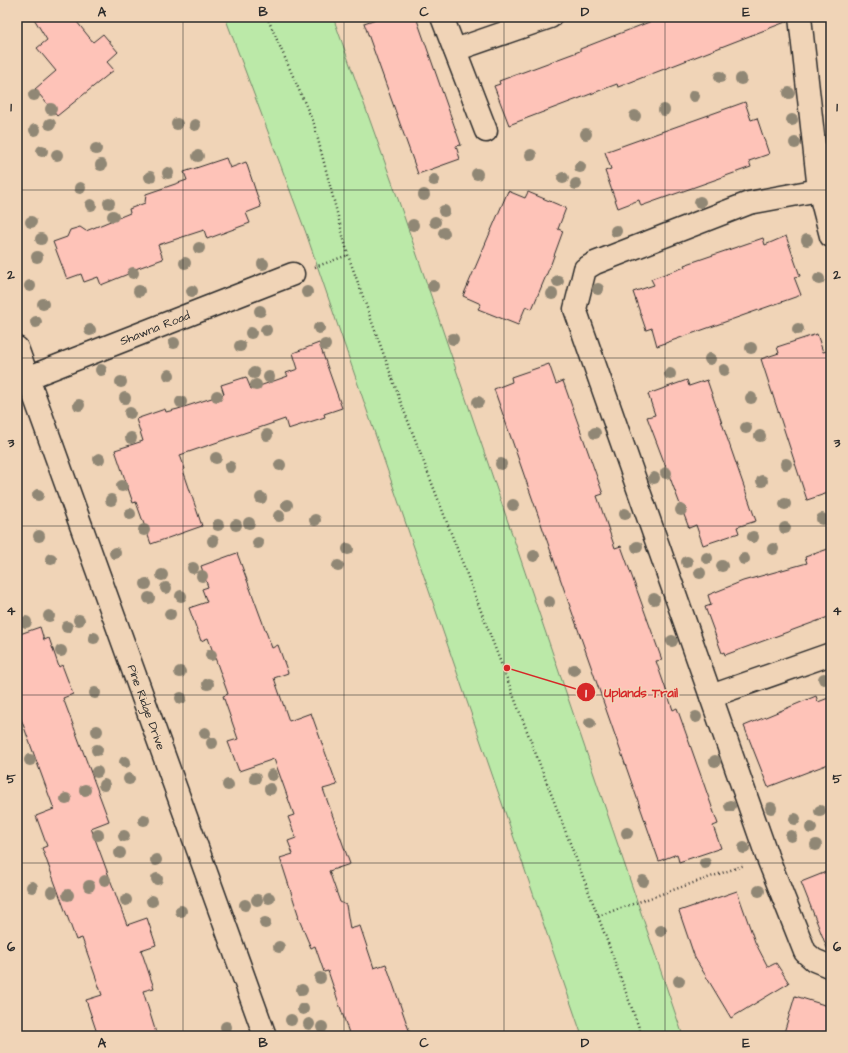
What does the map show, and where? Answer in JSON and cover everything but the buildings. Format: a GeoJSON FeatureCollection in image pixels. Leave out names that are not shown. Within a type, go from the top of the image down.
{"type":"FeatureCollection","features":[{"type":"Feature","properties":{"kind":"street"},"geometry":{"type":"LineString","coordinates":[[442,17],[486,131]]}},
{"type":"Feature","properties":{"kind":"street"},"geometry":{"type":"LineString","coordinates":[[455,50],[550,17]]}},
{"type":"Feature","properties":{"kind":"street"},"geometry":{"type":"LineString","coordinates":[[800,17],[820,190],[831,236]]}},
{"type":"Feature","properties":{"kind":"street"},"geometry":{"type":"LineString","coordinates":[[820,190],[749,203],[595,263],[585,269],[575,309],[768,856],[805,952],[814,960],[831,968]]}},
{"type":"Feature","properties":{"kind":"street","name":"Shawna Road"},"geometry":{"type":"LineString","coordinates":[[23,380],[293,274]]}},
{"type":"Feature","properties":{"kind":"street","name":"Pine Ridge Drive"},"geometry":{"type":"LineString","coordinates":[[17,348],[23,380],[265,1036]]}},
{"type":"Feature","properties":{"kind":"street"},"geometry":{"type":"LineString","coordinates":[[711,696],[831,654]]}},
{"type":"Feature","properties":{"kind":"path"},"geometry":{"type":"LineString","coordinates":[[267,17],[314,124],[348,255],[400,400],[598,916],[642,1036]]}},
{"type":"Feature","properties":{"kind":"path"},"geometry":{"type":"LineString","coordinates":[[293,274],[348,255]]}},
{"type":"Feature","properties":{"kind":"path"},"geometry":{"type":"LineString","coordinates":[[598,916],[768,856]]}},
{"type":"Feature","properties":{"kind":"green space"},"geometry":{"type":"Polygon","coordinates":[[[225,17],[333,17],[398,199],[683,1036],[582,1036],[306,233],[225,17]]]}},
{"type":"Feature","properties":{"kind":"place","name":"Uplands Trail"},"geometry":{"type":"Point","coordinates":[507,668]}}]}
